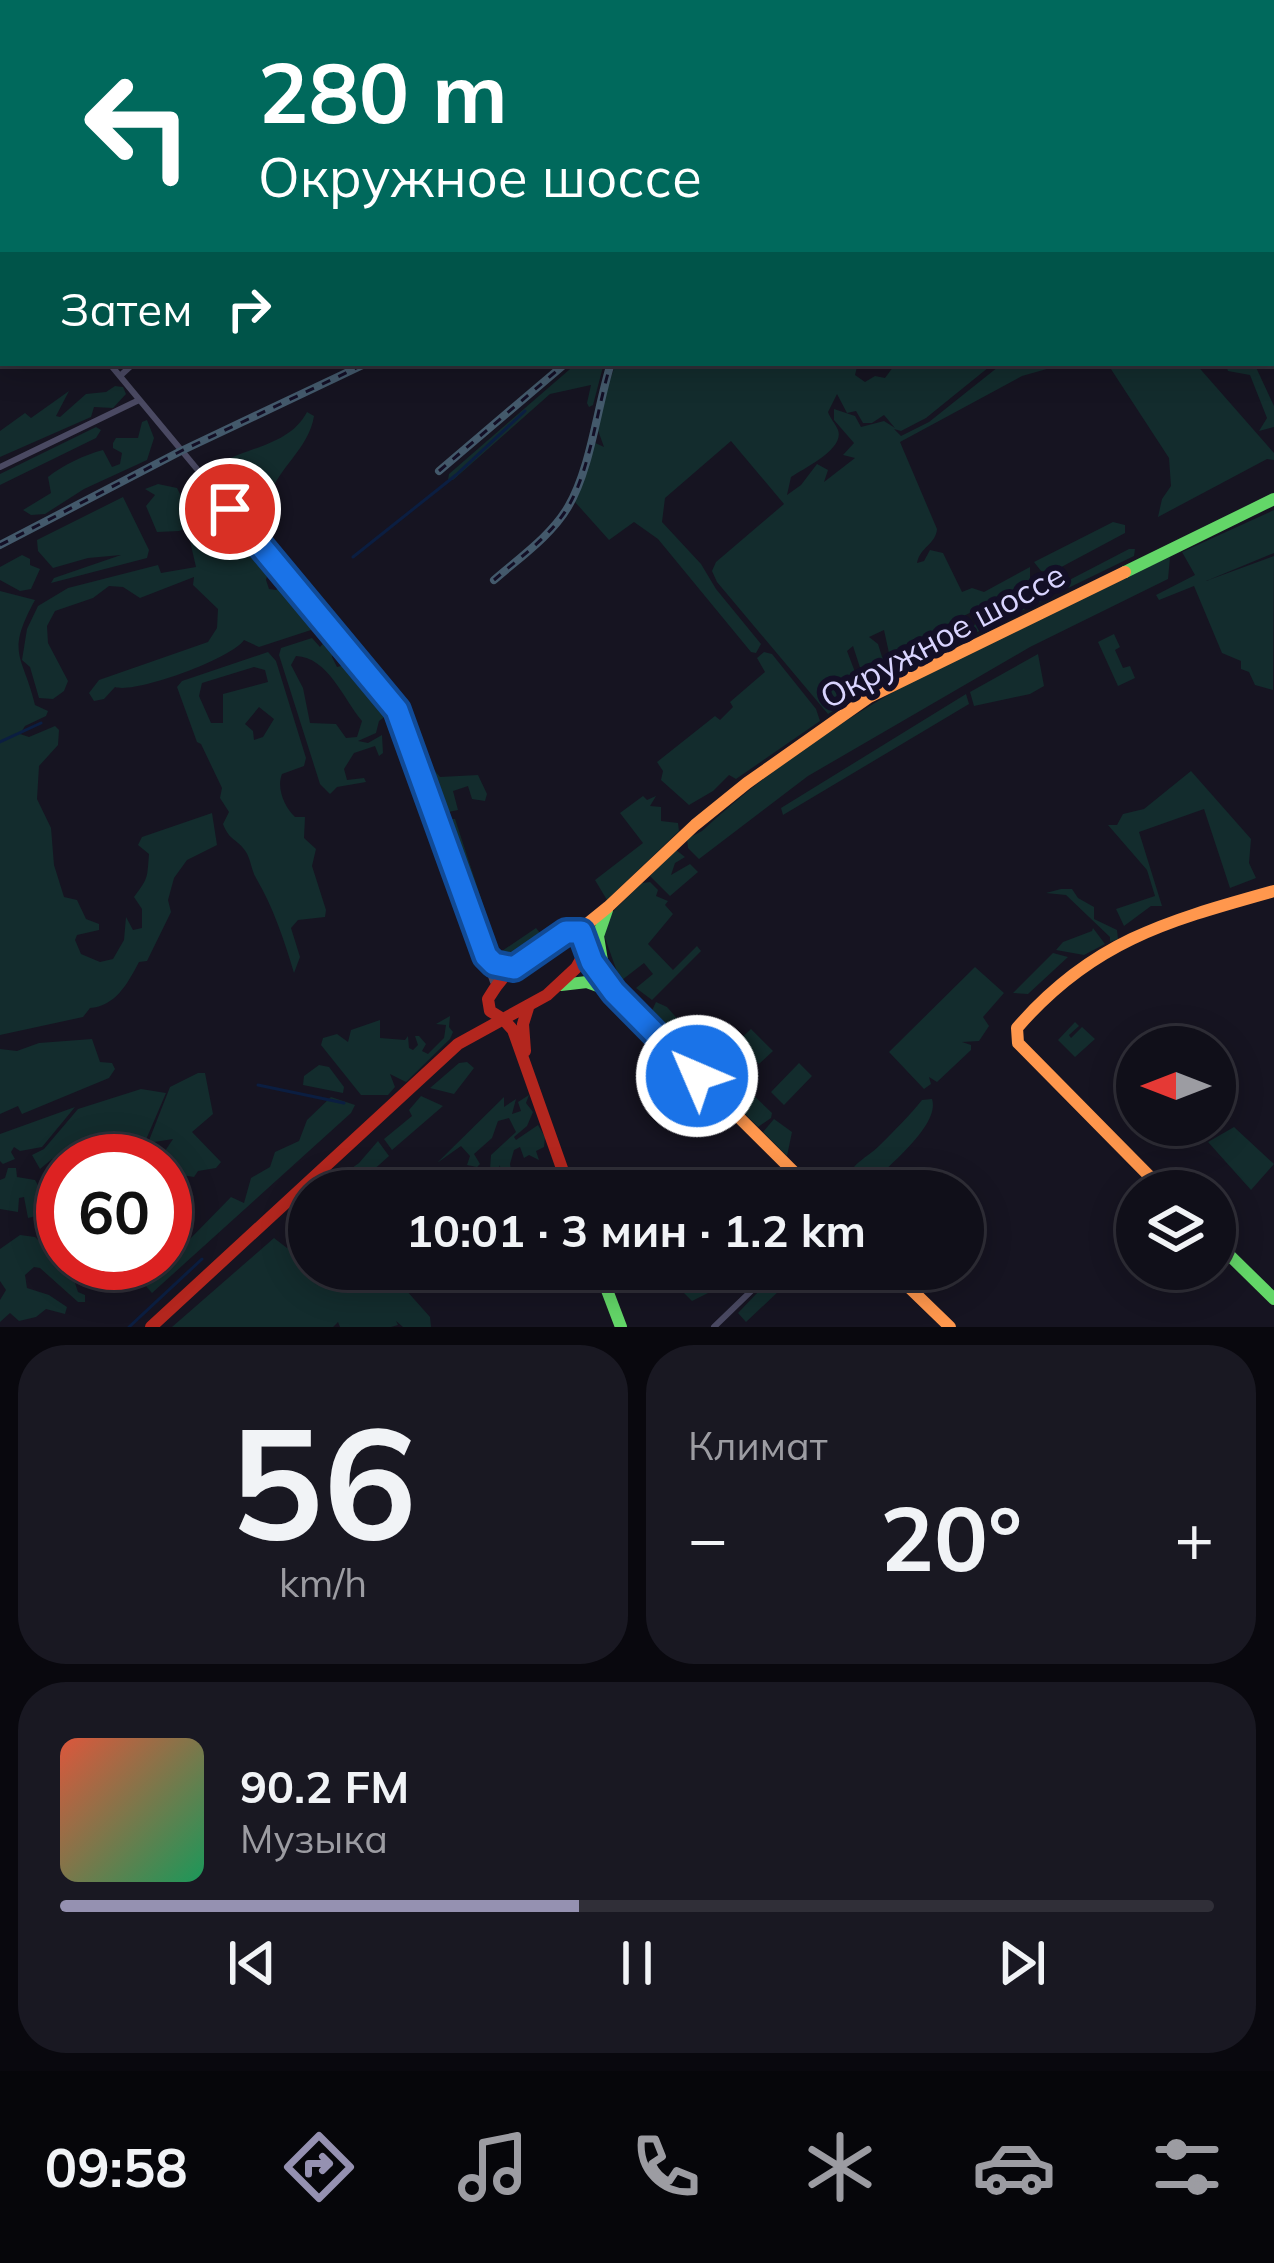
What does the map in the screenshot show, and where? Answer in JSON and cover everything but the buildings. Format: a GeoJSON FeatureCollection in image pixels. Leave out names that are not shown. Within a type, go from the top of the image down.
{"type":"FeatureCollection","features":[{"type":"Feature","properties":{"kind":"main road","name":"Окружное шоссе"},"geometry":{"type":"LineString","coordinates":[[458,1044],[490,994],[514,968],[587,924],[712,811],[778,759],[869,698],[1274,499]]}},
{"type":"Feature","properties":{"kind":"main road"},"geometry":{"type":"LineString","coordinates":[[1143,1170],[1014,1035],[1030,1012],[1084,963],[1180,918],[1274,891]]}},
{"type":"Feature","properties":{"kind":"main road","name":"Окружное шоссе"},"geometry":{"type":"LineString","coordinates":[[151,1327],[458,1044],[556,988],[578,965],[608,907]]}},
{"type":"Feature","properties":{"kind":"main road"},"geometry":{"type":"LineString","coordinates":[[608,907],[598,948],[614,992]]}},
{"type":"Feature","properties":{"kind":"main road"},"geometry":{"type":"LineString","coordinates":[[571,930],[581,932],[614,992],[792,1170]]}},
{"type":"Feature","properties":{"kind":"main road"},"geometry":{"type":"LineString","coordinates":[[556,988],[587,982],[614,992]]}},
{"type":"Feature","properties":{"kind":"main road"},"geometry":{"type":"LineString","coordinates":[[490,994],[490,1011],[513,1030],[563,1170]]}},
{"type":"Feature","properties":{"kind":"main road"},"geometry":{"type":"LineString","coordinates":[[527,1008],[523,1024],[528,1072]]}},
{"type":"Feature","properties":{"kind":"main road"},"geometry":{"type":"LineString","coordinates":[[1236,1262],[1274,1299]]}},
{"type":"Feature","properties":{"kind":"main road"},"geometry":{"type":"LineString","coordinates":[[607,1290],[622,1327]]}},
{"type":"Feature","properties":{"kind":"main road"},"geometry":{"type":"LineString","coordinates":[[911,1290],[950,1327]]}},
{"type":"Feature","properties":{"kind":"street"},"geometry":{"type":"LineString","coordinates":[[112,366],[397,710],[493,975],[490,994]]}},
{"type":"Feature","properties":{"kind":"street"},"geometry":{"type":"LineString","coordinates":[[120,376],[131,366]]}},
{"type":"Feature","properties":{"kind":"street"},"geometry":{"type":"LineString","coordinates":[[0,467],[139,400]]}},
{"type":"Feature","properties":{"kind":"street"},"geometry":{"type":"LineString","coordinates":[[486,956],[494,964],[514,968]]}},
{"type":"Feature","properties":{"kind":"street"},"geometry":{"type":"LineString","coordinates":[[714,1327],[752,1290]]}},
{"type":"Feature","properties":{"kind":"green space"},"geometry":{"type":"Polygon","coordinates":[[[574,366],[603,366],[593,405],[587,403],[591,385],[550,394],[453,480],[448,480],[449,474],[574,366]]]}},
{"type":"Feature","properties":{"kind":"green space"},"geometry":{"type":"Polygon","coordinates":[[[615,366],[857,366],[855,375],[865,382],[875,376],[885,378],[894,366],[990,366],[926,418],[901,431],[894,429],[901,436],[929,422],[999,366],[1057,366],[1022,376],[900,442],[937,529],[917,563],[930,550],[943,553],[962,592],[972,588],[984,592],[1030,567],[1030,583],[889,653],[884,630],[869,637],[878,644],[889,679],[873,689],[866,686],[853,646],[847,651],[863,693],[828,714],[712,571],[716,562],[784,504],[731,441],[665,498],[662,522],[701,564],[761,644],[756,653],[751,652],[658,539],[634,522],[609,540],[575,502],[593,442],[604,447],[595,422],[615,366]],[[837,394],[828,412],[839,437],[822,457],[791,477],[787,495],[817,464],[828,470],[824,482],[855,458],[843,455],[854,443],[834,420],[834,409],[855,416],[861,427],[884,421],[895,428],[884,415],[863,423],[856,411],[847,413],[837,394]]]}},
{"type":"Feature","properties":{"kind":"green space"},"geometry":{"type":"Polygon","coordinates":[[[1109,366],[1198,366],[1274,453],[1274,460],[1267,459],[1158,517],[1171,486],[1169,458],[1109,366]]]}},
{"type":"Feature","properties":{"kind":"green space"},"geometry":{"type":"Polygon","coordinates":[[[1226,366],[1255,366],[1274,406],[1274,427],[1259,431],[1267,418],[1250,375],[1228,371],[1226,366]]]}},
{"type":"Feature","properties":{"kind":"green space"},"geometry":{"type":"Polygon","coordinates":[[[123,387],[126,394],[113,408],[94,407],[91,417],[0,457],[0,431],[25,413],[31,418],[69,391],[56,416],[60,417],[86,394],[123,387]]]}},
{"type":"Feature","properties":{"kind":"green space"},"geometry":{"type":"Polygon","coordinates":[[[307,412],[314,416],[311,428],[268,500],[270,529],[264,545],[211,470],[275,441],[307,412]]]}},
{"type":"Feature","properties":{"kind":"green space"},"geometry":{"type":"Polygon","coordinates":[[[147,420],[154,438],[147,460],[84,489],[45,514],[23,510],[51,493],[48,477],[74,461],[103,450],[112,467],[120,464],[122,453],[113,448],[116,438],[138,438],[147,420]]]}},
{"type":"Feature","properties":{"kind":"green space"},"geometry":{"type":"Polygon","coordinates":[[[96,427],[101,430],[96,438],[0,485],[0,474],[96,427]]]}},
{"type":"Feature","properties":{"kind":"green space"},"geometry":{"type":"Polygon","coordinates":[[[195,475],[222,512],[211,516],[192,491],[195,475]]]}},
{"type":"Feature","properties":{"kind":"green space"},"geometry":{"type":"Polygon","coordinates":[[[158,484],[177,488],[182,498],[193,499],[205,515],[204,522],[179,531],[157,532],[146,506],[155,495],[145,489],[158,484]]]}},
{"type":"Feature","properties":{"kind":"green space"},"geometry":{"type":"Polygon","coordinates":[[[123,497],[149,550],[147,558],[51,583],[121,555],[53,568],[38,551],[37,540],[123,497]]]}},
{"type":"Feature","properties":{"kind":"green space"},"geometry":{"type":"Polygon","coordinates":[[[1274,510],[1274,553],[1206,581],[1274,556],[1273,690],[1255,685],[1249,672],[1241,669],[1241,661],[1222,653],[1194,586],[1159,600],[1156,595],[1195,575],[1182,552],[1274,510]]]}},
{"type":"Feature","properties":{"kind":"green space"},"geometry":{"type":"Polygon","coordinates":[[[227,514],[270,567],[269,589],[286,583],[313,617],[311,630],[259,647],[244,640],[203,665],[142,685],[115,687],[104,699],[94,701],[89,693],[99,680],[208,642],[217,628],[218,609],[193,585],[194,577],[140,598],[123,587],[109,586],[93,598],[55,611],[47,626],[48,643],[68,681],[53,699],[39,698],[30,667],[22,660],[27,629],[38,606],[68,588],[158,565],[161,573],[196,567],[190,541],[214,530],[215,522],[227,514]]]}},
{"type":"Feature","properties":{"kind":"green space"},"geometry":{"type":"Polygon","coordinates":[[[1113,522],[1125,525],[1125,533],[1052,572],[1041,571],[1034,562],[1113,522]]]}},
{"type":"Feature","properties":{"kind":"green space"},"geometry":{"type":"Polygon","coordinates":[[[1135,549],[1134,556],[1060,592],[1052,589],[1135,549]]]}},
{"type":"Feature","properties":{"kind":"green space"},"geometry":{"type":"Polygon","coordinates":[[[22,555],[40,569],[31,589],[20,591],[0,580],[0,567],[22,555]]]}},
{"type":"Feature","properties":{"kind":"green space"},"geometry":{"type":"Polygon","coordinates":[[[1170,557],[1168,579],[1030,647],[808,776],[699,859],[688,848],[687,839],[754,786],[866,709],[985,643],[1170,557]]]}},
{"type":"Feature","properties":{"kind":"green space"},"geometry":{"type":"Polygon","coordinates":[[[0,591],[35,600],[21,632],[19,654],[35,705],[48,711],[20,734],[29,737],[55,726],[59,730],[58,745],[39,766],[37,799],[51,828],[54,865],[64,897],[77,900],[86,919],[99,924],[99,930],[77,935],[81,954],[100,962],[113,959],[124,940],[126,917],[133,930],[142,928],[142,909],[134,897],[147,873],[149,854],[138,845],[142,837],[212,813],[217,845],[187,860],[174,878],[168,900],[171,912],[147,961],[139,962],[113,999],[90,1008],[83,1017],[0,1035],[0,591]]]}},
{"type":"Feature","properties":{"kind":"green space"},"geometry":{"type":"Polygon","coordinates":[[[1040,595],[1042,601],[897,671],[954,634],[1040,595]]]}},
{"type":"Feature","properties":{"kind":"green space"},"geometry":{"type":"Polygon","coordinates":[[[1114,634],[1123,668],[1130,666],[1135,678],[1118,686],[1098,642],[1114,634]]]}},
{"type":"Feature","properties":{"kind":"green space"},"geometry":{"type":"Polygon","coordinates":[[[312,638],[320,647],[327,639],[335,644],[332,657],[337,667],[353,663],[390,713],[379,721],[376,733],[358,741],[368,743],[382,735],[383,753],[379,756],[375,746],[354,753],[344,769],[347,780],[364,778],[366,782],[337,787],[330,794],[320,784],[279,655],[281,648],[312,638]],[[296,656],[291,665],[303,688],[310,723],[336,724],[346,738],[357,737],[362,721],[326,671],[296,656]]]}},
{"type":"Feature","properties":{"kind":"green space"},"geometry":{"type":"Polygon","coordinates":[[[268,652],[276,661],[306,758],[304,766],[282,774],[281,791],[291,813],[305,817],[304,838],[316,849],[312,866],[326,910],[325,917],[298,920],[291,928],[300,957],[294,973],[248,855],[223,824],[229,812],[177,687],[182,681],[268,652]],[[254,667],[202,683],[199,696],[211,723],[223,723],[223,694],[268,682],[265,670],[254,667]],[[259,707],[245,724],[254,740],[263,737],[274,719],[259,707]]]}},
{"type":"Feature","properties":{"kind":"green space"},"geometry":{"type":"Polygon","coordinates":[[[764,652],[772,654],[816,709],[820,721],[736,779],[729,775],[689,805],[661,780],[663,771],[657,762],[733,707],[730,702],[765,672],[757,658],[764,652]]]}},
{"type":"Feature","properties":{"kind":"green space"},"geometry":{"type":"Polygon","coordinates":[[[1038,654],[1044,686],[1030,694],[974,706],[970,692],[1038,654]]]}},
{"type":"Feature","properties":{"kind":"green space"},"geometry":{"type":"Polygon","coordinates":[[[966,694],[969,704],[783,815],[781,808],[966,694]]]}},
{"type":"Feature","properties":{"kind":"green space"},"geometry":{"type":"Polygon","coordinates":[[[426,748],[430,765],[440,777],[478,775],[487,794],[485,801],[472,799],[468,786],[453,791],[458,810],[439,814],[420,752],[426,748]]]}},
{"type":"Feature","properties":{"kind":"green space"},"geometry":{"type":"Polygon","coordinates":[[[1191,771],[1251,839],[1249,863],[1256,878],[1230,888],[1204,809],[1139,832],[1162,906],[1151,906],[1124,926],[1116,909],[1155,896],[1147,870],[1108,825],[1117,825],[1123,814],[1144,809],[1191,771]]]}},
{"type":"Feature","properties":{"kind":"green space"},"geometry":{"type":"Polygon","coordinates":[[[643,796],[647,800],[656,796],[650,806],[661,807],[661,821],[678,823],[679,831],[607,900],[595,880],[643,843],[620,813],[643,796]]]}},
{"type":"Feature","properties":{"kind":"green space"},"geometry":{"type":"Polygon","coordinates":[[[448,819],[455,819],[499,953],[536,928],[544,938],[514,962],[490,954],[446,837],[448,819]]]}},
{"type":"Feature","properties":{"kind":"green space"},"geometry":{"type":"Polygon","coordinates":[[[676,850],[685,857],[675,863],[671,875],[690,864],[698,872],[670,896],[650,876],[676,850]]]}},
{"type":"Feature","properties":{"kind":"green space"},"geometry":{"type":"Polygon","coordinates":[[[650,882],[673,914],[648,944],[673,970],[697,946],[701,951],[652,1000],[636,988],[653,974],[644,963],[622,980],[643,1003],[620,980],[600,924],[642,883],[650,882]]]}},
{"type":"Feature","properties":{"kind":"green space"},"geometry":{"type":"Polygon","coordinates":[[[1072,889],[1094,907],[1094,919],[1117,930],[1118,939],[1110,942],[1066,895],[1046,893],[1072,889]]]}},
{"type":"Feature","properties":{"kind":"green space"},"geometry":{"type":"Polygon","coordinates":[[[1093,928],[1105,944],[1084,955],[1056,950],[1063,942],[1093,928]]]}},
{"type":"Feature","properties":{"kind":"green space"},"geometry":{"type":"Polygon","coordinates":[[[1053,953],[1068,957],[1028,994],[1013,993],[1053,953]]]}},
{"type":"Feature","properties":{"kind":"green space"},"geometry":{"type":"Polygon","coordinates":[[[975,967],[1004,993],[983,1017],[989,1026],[979,1041],[962,1042],[971,1045],[971,1050],[937,1082],[929,1077],[931,1084],[924,1089],[889,1052],[975,967]]]}},
{"type":"Feature","properties":{"kind":"green space"},"geometry":{"type":"Polygon","coordinates":[[[656,1002],[667,1007],[725,1073],[772,1113],[771,1118],[758,1127],[649,1017],[656,1002]]]}},
{"type":"Feature","properties":{"kind":"green space"},"geometry":{"type":"Polygon","coordinates":[[[450,1016],[450,1039],[406,1082],[390,1074],[395,1087],[388,1095],[361,1095],[321,1045],[323,1038],[337,1034],[348,1042],[351,1030],[380,1020],[380,1038],[405,1040],[408,1036],[413,1050],[418,1045],[415,1036],[419,1036],[426,1044],[422,1051],[428,1054],[444,1038],[446,1025],[436,1024],[450,1016]]]}},
{"type":"Feature","properties":{"kind":"green space"},"geometry":{"type":"Polygon","coordinates":[[[1075,1022],[1079,1026],[1071,1038],[1082,1027],[1095,1039],[1075,1057],[1058,1040],[1075,1022]]]}},
{"type":"Feature","properties":{"kind":"green space"},"geometry":{"type":"Polygon","coordinates":[[[751,1029],[773,1051],[759,1064],[737,1042],[751,1029]]]}},
{"type":"Feature","properties":{"kind":"green space"},"geometry":{"type":"Polygon","coordinates":[[[92,1039],[100,1062],[112,1063],[115,1069],[109,1078],[22,1114],[18,1106],[0,1114],[0,1049],[17,1051],[39,1043],[92,1039]]]}},
{"type":"Feature","properties":{"kind":"green space"},"geometry":{"type":"Polygon","coordinates":[[[459,1063],[474,1068],[454,1094],[430,1088],[459,1063]]]}},
{"type":"Feature","properties":{"kind":"green space"},"geometry":{"type":"Polygon","coordinates":[[[799,1063],[812,1076],[784,1105],[771,1092],[799,1063]]]}},
{"type":"Feature","properties":{"kind":"green space"},"geometry":{"type":"Polygon","coordinates":[[[319,1065],[329,1067],[344,1087],[343,1093],[303,1085],[304,1076],[319,1065]]]}},
{"type":"Feature","properties":{"kind":"green space"},"geometry":{"type":"Polygon","coordinates":[[[205,1073],[213,1114],[192,1132],[221,1162],[216,1168],[192,1177],[192,1134],[152,1134],[170,1087],[205,1073]]]}},
{"type":"Feature","properties":{"kind":"green space"},"geometry":{"type":"Polygon","coordinates":[[[141,1089],[166,1093],[148,1134],[57,1134],[78,1109],[141,1089]]]}},
{"type":"Feature","properties":{"kind":"green space"},"geometry":{"type":"Polygon","coordinates":[[[529,1095],[526,1103],[533,1112],[527,1126],[514,1137],[538,1125],[545,1137],[544,1147],[536,1151],[539,1160],[529,1155],[524,1158],[520,1147],[514,1150],[511,1170],[499,1165],[500,1170],[490,1170],[491,1155],[516,1132],[509,1118],[498,1121],[492,1138],[474,1154],[477,1167],[467,1165],[470,1156],[461,1146],[437,1163],[504,1097],[504,1107],[516,1099],[512,1114],[521,1111],[518,1102],[529,1095]]]}},
{"type":"Feature","properties":{"kind":"green space"},"geometry":{"type":"Polygon","coordinates":[[[421,1096],[443,1106],[392,1150],[384,1139],[412,1116],[409,1110],[421,1096]]]}},
{"type":"Feature","properties":{"kind":"green space"},"geometry":{"type":"Polygon","coordinates":[[[331,1097],[355,1105],[192,1257],[192,1237],[231,1197],[244,1203],[251,1178],[270,1167],[275,1152],[299,1141],[307,1120],[331,1097]]]}},
{"type":"Feature","properties":{"kind":"green space"},"geometry":{"type":"Polygon","coordinates":[[[932,1099],[932,1110],[908,1148],[885,1170],[853,1170],[880,1145],[922,1100],[932,1099]]]}},
{"type":"Feature","properties":{"kind":"green space"},"geometry":{"type":"Polygon","coordinates":[[[75,1107],[53,1134],[36,1134],[36,1148],[20,1151],[14,1147],[15,1159],[3,1164],[0,1134],[75,1107]]]}},
{"type":"Feature","properties":{"kind":"green space"},"geometry":{"type":"Polygon","coordinates":[[[774,1119],[792,1132],[787,1156],[763,1132],[774,1119]]]}},
{"type":"Feature","properties":{"kind":"green space"},"geometry":{"type":"Polygon","coordinates":[[[1236,1129],[1274,1164],[1251,1190],[1212,1146],[1236,1146],[1236,1129]]]}},
{"type":"Feature","properties":{"kind":"green space"},"geometry":{"type":"Polygon","coordinates":[[[378,1141],[389,1156],[373,1170],[349,1170],[378,1141]]]}},
{"type":"Feature","properties":{"kind":"green space"},"geometry":{"type":"Polygon","coordinates":[[[8,1168],[16,1168],[17,1177],[35,1180],[36,1216],[28,1218],[24,1197],[19,1198],[18,1212],[0,1209],[0,1180],[8,1168]]]}},
{"type":"Feature","properties":{"kind":"green space"},"geometry":{"type":"Polygon","coordinates":[[[20,1235],[36,1238],[36,1267],[25,1275],[27,1288],[67,1307],[65,1314],[46,1309],[19,1321],[10,1313],[0,1322],[0,1300],[6,1290],[0,1281],[0,1249],[20,1235]]]}},
{"type":"Feature","properties":{"kind":"green space"},"geometry":{"type":"Polygon","coordinates":[[[274,1238],[288,1247],[288,1290],[406,1290],[430,1317],[431,1327],[403,1327],[396,1321],[398,1325],[391,1327],[340,1327],[338,1322],[333,1327],[172,1327],[274,1238]]]}},
{"type":"Feature","properties":{"kind":"green space"},"geometry":{"type":"Polygon","coordinates":[[[65,1290],[85,1295],[85,1302],[65,1290]]]}},
{"type":"Feature","properties":{"kind":"green space"},"geometry":{"type":"Polygon","coordinates":[[[681,1290],[707,1290],[708,1293],[692,1301],[681,1290]]]}},
{"type":"Feature","properties":{"kind":"green space"},"geometry":{"type":"Polygon","coordinates":[[[760,1290],[780,1290],[746,1322],[738,1313],[760,1290]]]}},
{"type":"Feature","properties":{"kind":"waterway"},"geometry":{"type":"LineString","coordinates":[[353,557],[456,475],[525,411]]}},
{"type":"Feature","properties":{"kind":"waterway"},"geometry":{"type":"LineString","coordinates":[[0,742],[41,723]]}},
{"type":"Feature","properties":{"kind":"waterway"},"geometry":{"type":"LineString","coordinates":[[258,1085],[344,1103]]}},
{"type":"Feature","properties":{"kind":"waterway"},"geometry":{"type":"LineString","coordinates":[[129,1327],[202,1259]]}},
{"type":"Feature","properties":{"kind":"railway"},"geometry":{"type":"LineString","coordinates":[[0,545],[181,451],[361,366]]}},
{"type":"Feature","properties":{"kind":"railway"},"geometry":{"type":"LineString","coordinates":[[439,471],[562,366]]}},
{"type":"Feature","properties":{"kind":"railway"},"geometry":{"type":"LineString","coordinates":[[494,580],[544,537],[568,507],[588,456],[610,366]]}},
{"type":"Feature","properties":{"kind":"traffic: fast"},"geometry":{"type":"LineString","coordinates":[[1125,572],[1274,499]]}},
{"type":"Feature","properties":{"kind":"traffic: fast"},"geometry":{"type":"LineString","coordinates":[[603,967],[598,936],[607,910]]}},
{"type":"Feature","properties":{"kind":"traffic: fast"},"geometry":{"type":"LineString","coordinates":[[561,985],[587,982],[609,990]]}},
{"type":"Feature","properties":{"kind":"traffic: fast"},"geometry":{"type":"LineString","coordinates":[[1236,1262],[1274,1299]]}},
{"type":"Feature","properties":{"kind":"traffic: fast"},"geometry":{"type":"LineString","coordinates":[[607,1290],[621,1327]]}},
{"type":"Feature","properties":{"kind":"traffic: slow"},"geometry":{"type":"LineString","coordinates":[[571,930],[608,907],[747,783],[869,697],[1125,572]]}},
{"type":"Feature","properties":{"kind":"traffic: slow"},"geometry":{"type":"LineString","coordinates":[[1143,1170],[1018,1043],[1017,1028],[1045,998],[1103,954],[1165,925],[1274,891]]}},
{"type":"Feature","properties":{"kind":"traffic: slow"},"geometry":{"type":"LineString","coordinates":[[587,949],[613,992],[792,1170]]}},
{"type":"Feature","properties":{"kind":"traffic: slow"},"geometry":{"type":"LineString","coordinates":[[912,1290],[950,1327]]}},
{"type":"Feature","properties":{"kind":"traffic: jam"},"geometry":{"type":"LineString","coordinates":[[151,1327],[458,1044],[547,995],[576,968],[587,949],[581,933],[540,946],[505,976],[488,999],[490,1011],[503,1019]]}},
{"type":"Feature","properties":{"kind":"traffic: jam"},"geometry":{"type":"LineString","coordinates":[[525,1051],[523,1024],[528,1008]]}},
{"type":"Feature","properties":{"kind":"traffic: jam"},"geometry":{"type":"LineString","coordinates":[[503,1019],[513,1030],[563,1170]]}},
{"type":"Feature","properties":{"kind":"route"},"geometry":{"type":"LineString","coordinates":[[230,509],[397,710],[486,956],[494,964],[514,968],[566,932],[581,932],[597,971],[697,1076]]}}]}
